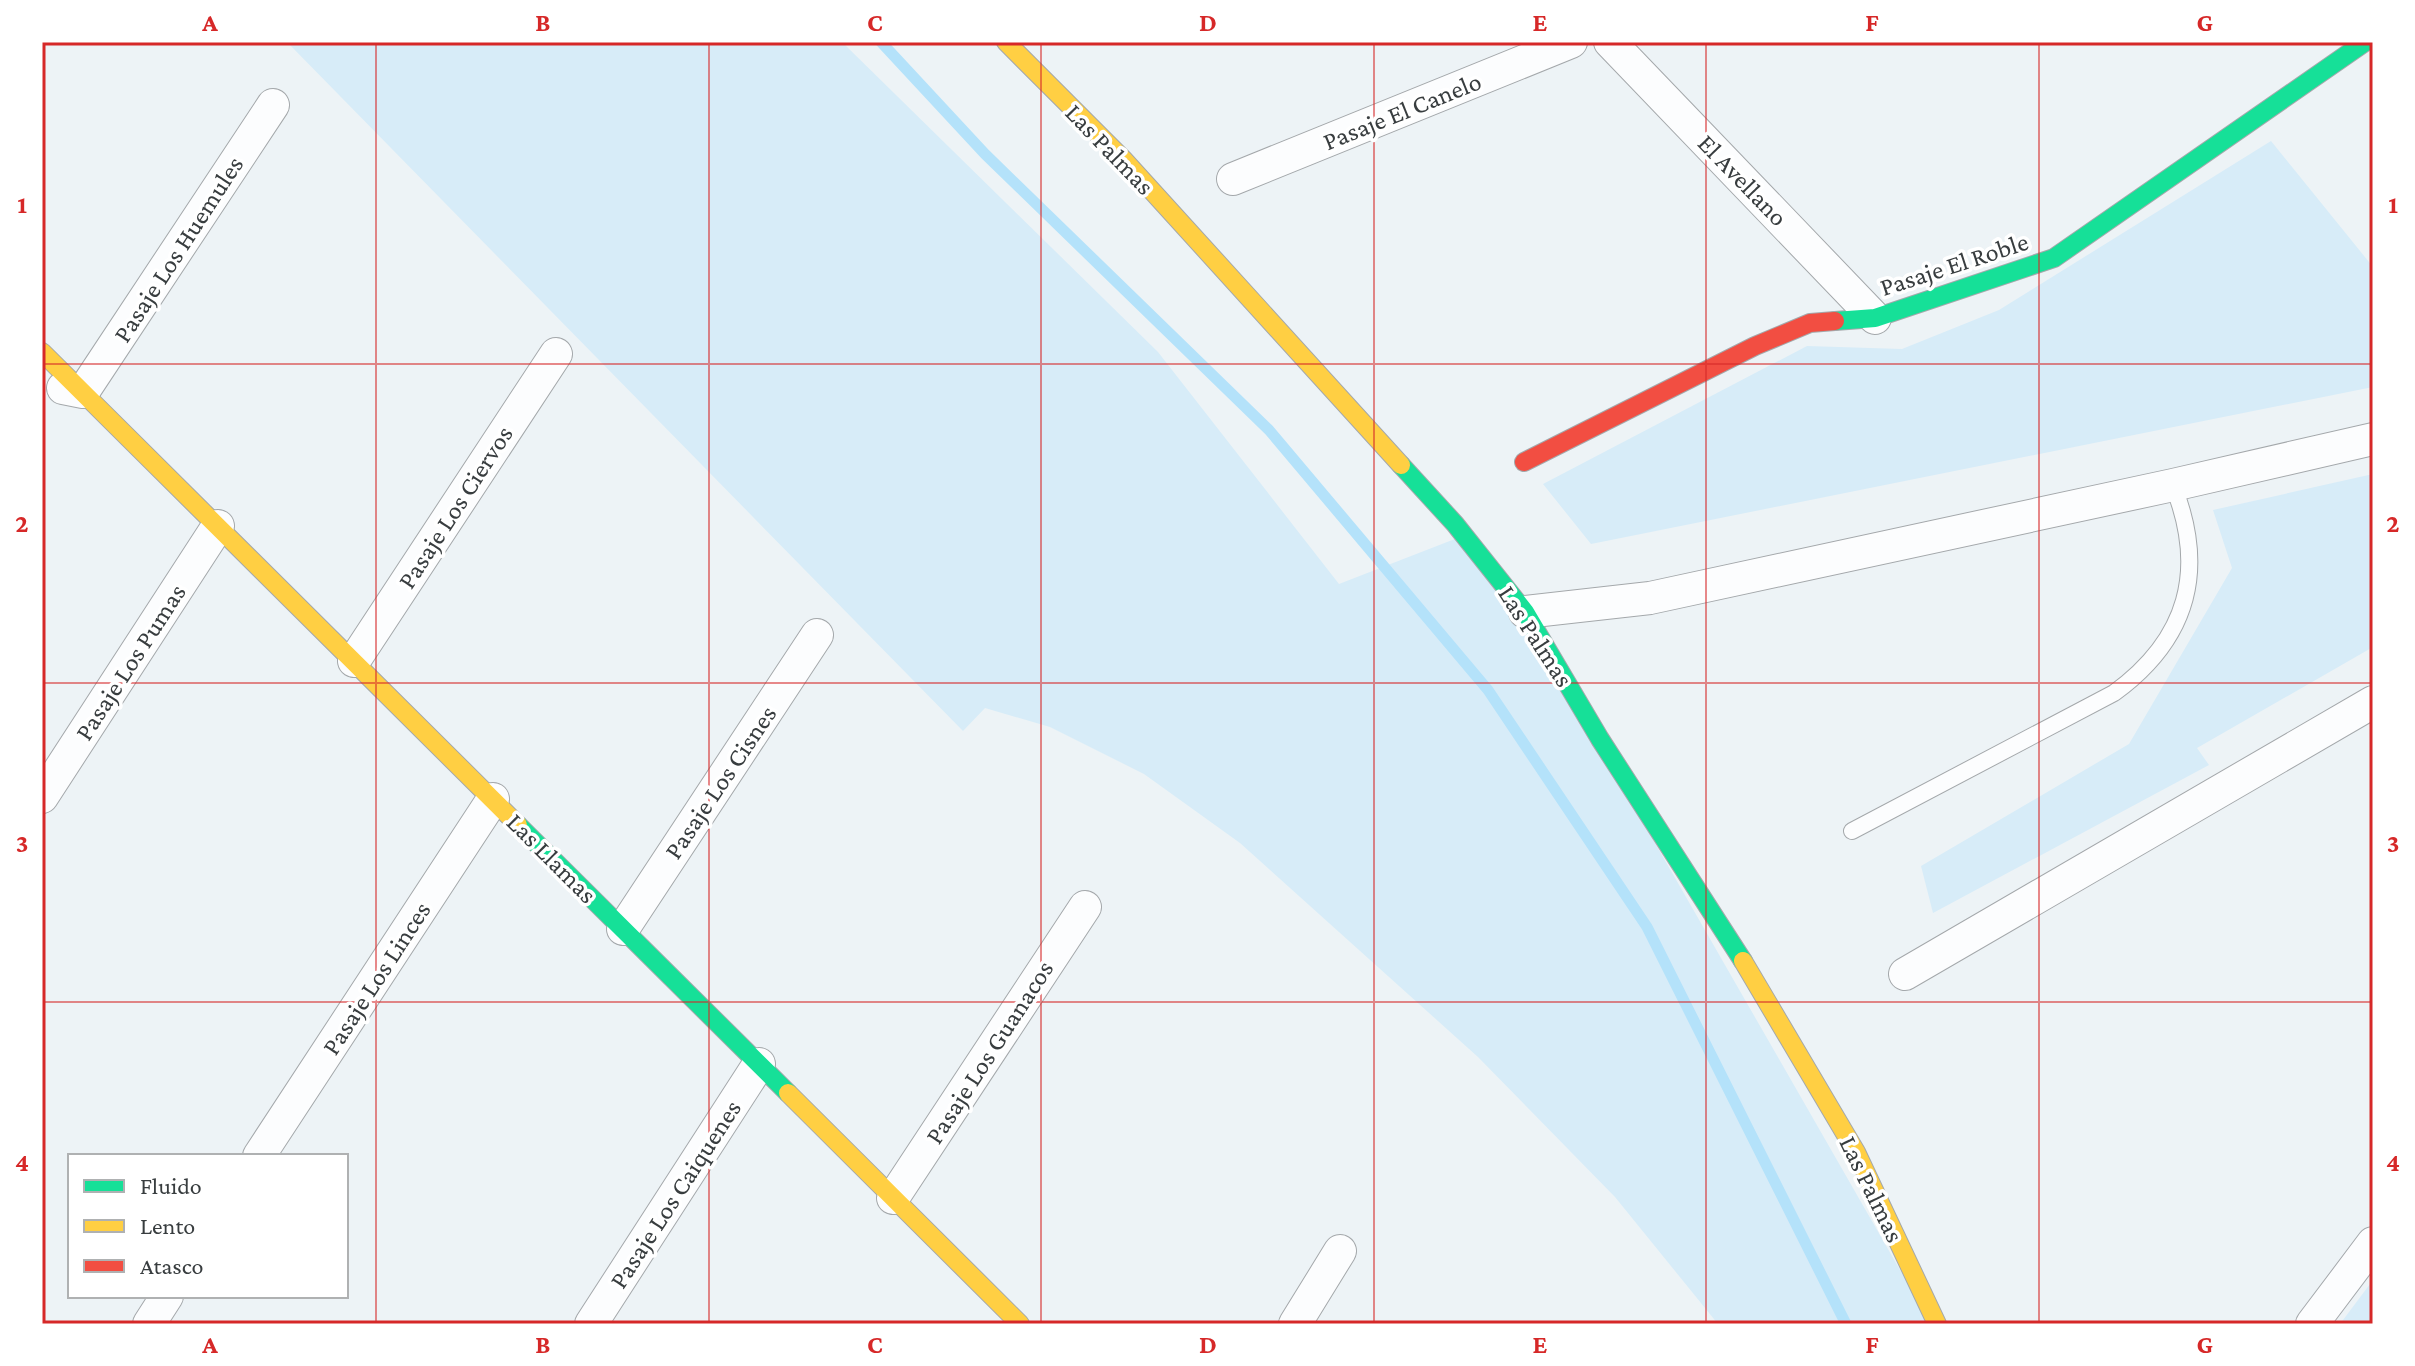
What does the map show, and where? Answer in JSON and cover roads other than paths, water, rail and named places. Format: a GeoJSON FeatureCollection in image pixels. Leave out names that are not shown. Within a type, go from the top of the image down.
{"type":"FeatureCollection","features":[{"type":"Feature","properties":{"kind":"street","name":"Las Palmas"},"geometry":{"type":"LineString","coordinates":[[1006,42],[1123,159],[1455,524],[1525,612],[1600,739],[1750,972],[1848,1139],[1937,1324]]}},
{"type":"Feature","properties":{"kind":"street","name":"Pasaje El Canelo"},"geometry":{"type":"LineString","coordinates":[[1233,179],[1571,42]]}},
{"type":"Feature","properties":{"kind":"street","name":"El Avellano"},"geometry":{"type":"LineString","coordinates":[[1610,42],[1875,318]]}},
{"type":"Feature","properties":{"kind":"street","name":"Pasaje El Roble"},"geometry":{"type":"LineString","coordinates":[[1524,462],[1755,346],[1810,323],[1875,318],[2054,258],[2365,42]]}},
{"type":"Feature","properties":{"kind":"street","name":"Pasaje Los Huemules"},"geometry":{"type":"LineString","coordinates":[[83,392],[273,105]]}},
{"type":"Feature","properties":{"kind":"street","name":"Las Llamas"},"geometry":{"type":"LineString","coordinates":[[42,352],[1020,1324]]}},
{"type":"Feature","properties":{"kind":"street","name":"Pasaje Los Ciervos"},"geometry":{"type":"LineString","coordinates":[[354,661],[556,354]]}},
{"type":"Feature","properties":{"kind":"street"},"geometry":{"type":"LineString","coordinates":[[42,383],[83,392]]}},
{"type":"Feature","properties":{"kind":"street"},"geometry":{"type":"LineString","coordinates":[[1525,612],[1650,598],[2373,439]]}},
{"type":"Feature","properties":{"kind":"street","name":"Pasaje Los Pumas"},"geometry":{"type":"LineString","coordinates":[[42,797],[218,526]]}},
{"type":"Feature","properties":{"kind":"street","name":"Pasaje Los Cisnes"},"geometry":{"type":"LineString","coordinates":[[623,929],[817,635]]}},
{"type":"Feature","properties":{"kind":"street"},"geometry":{"type":"LineString","coordinates":[[1905,974],[2373,702]]}},
{"type":"Feature","properties":{"kind":"street","name":"Pasaje Los Linces"},"geometry":{"type":"LineString","coordinates":[[260,1154],[493,799]]}},
{"type":"Feature","properties":{"kind":"street","name":"Pasaje Los Guanacos"},"geometry":{"type":"LineString","coordinates":[[893,1198],[1085,907]]}},
{"type":"Feature","properties":{"kind":"street","name":"Pasaje Los Caiquenes"},"geometry":{"type":"LineString","coordinates":[[591,1324],[759,1064]]}},
{"type":"Feature","properties":{"kind":"street"},"geometry":{"type":"LineString","coordinates":[[2312,1324],[2373,1243]]}},
{"type":"Feature","properties":{"kind":"street"},"geometry":{"type":"LineString","coordinates":[[1295,1324],[1340,1251]]}},
{"type":"Feature","properties":{"kind":"street"},"geometry":{"type":"LineString","coordinates":[[149,1324],[166,1298]]}},
{"type":"Feature","properties":{"kind":"lane"},"geometry":{"type":"LineString","coordinates":[[1852,831],[2114,693],[2152,660],[2179,616],[2190,564],[2186,524],[2173,485]]}},
{"type":"Feature","properties":{"kind":"waterway"},"geometry":{"type":"LineString","coordinates":[[881,42],[985,154],[1269,430],[1488,690],[1647,927],[1846,1324]]}}]}
